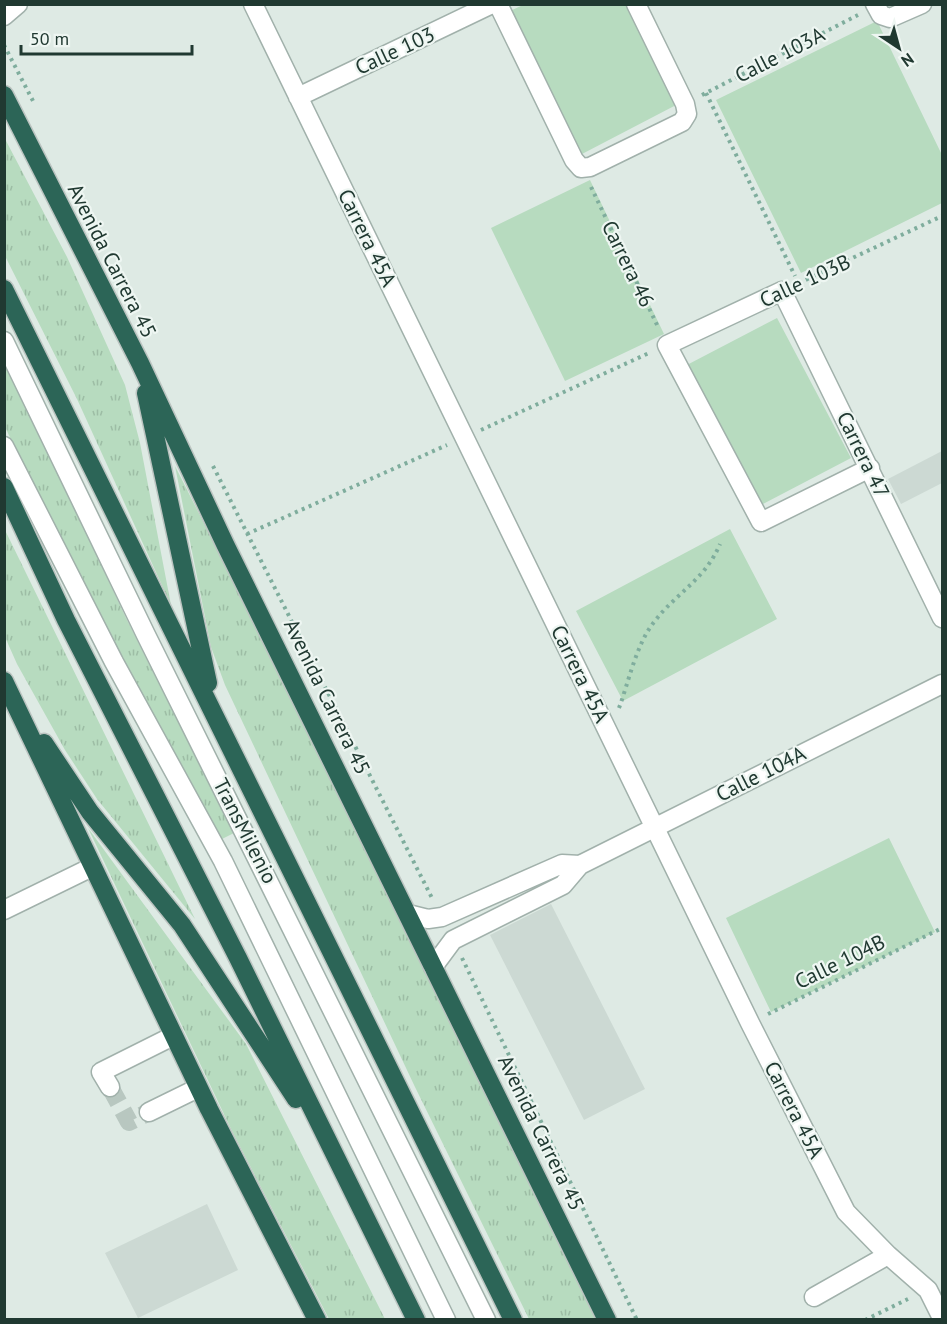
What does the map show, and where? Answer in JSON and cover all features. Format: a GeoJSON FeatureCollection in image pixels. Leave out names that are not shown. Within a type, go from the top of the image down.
{"type":"FeatureCollection","features":[{"type":"Feature","properties":{"kind":"highway","name":"Avenida Carrera 45"},"geometry":{"type":"LineString","coordinates":[[4,95],[140,363],[225,544],[607,1320]]}},
{"type":"Feature","properties":{"kind":"highway"},"geometry":{"type":"LineString","coordinates":[[4,289],[513,1320]]}},
{"type":"Feature","properties":{"kind":"highway"},"geometry":{"type":"LineString","coordinates":[[140,363],[214,711]]}},
{"type":"Feature","properties":{"kind":"highway"},"geometry":{"type":"LineString","coordinates":[[4,487],[66,620],[238,958],[416,1320]]}},
{"type":"Feature","properties":{"kind":"highway"},"geometry":{"type":"LineString","coordinates":[[6,685],[90,812],[182,925],[334,1155]]}},
{"type":"Feature","properties":{"kind":"highway"},"geometry":{"type":"LineString","coordinates":[[6,685],[198,1088],[317,1320]]}},
{"type":"Feature","properties":{"kind":"street"},"geometry":{"type":"LineString","coordinates":[[4,16],[18,4]]}},
{"type":"Feature","properties":{"kind":"street","name":"Carrera 45A"},"geometry":{"type":"LineString","coordinates":[[253,4],[750,1023],[846,1212],[888,1255],[935,1286],[942,1318]]}},
{"type":"Feature","properties":{"kind":"street","name":"Calle 103"},"geometry":{"type":"LineString","coordinates":[[298,97],[492,4]]}},
{"type":"Feature","properties":{"kind":"street"},"geometry":{"type":"LineString","coordinates":[[498,4],[574,160],[581,168],[590,167],[682,122],[686,109],[636,4]]}},
{"type":"Feature","properties":{"kind":"street"},"geometry":{"type":"LineString","coordinates":[[875,5],[881,15],[891,18],[922,4]]}},
{"type":"Feature","properties":{"kind":"street","name":"Calle 103B"},"geometry":{"type":"LineString","coordinates":[[667,345],[790,287]]}},
{"type":"Feature","properties":{"kind":"street","name":"Carrera 47"},"geometry":{"type":"LineString","coordinates":[[790,287],[870,468],[942,618]]}},
{"type":"Feature","properties":{"kind":"street","name":"TransMilenio"},"geometry":{"type":"LineString","coordinates":[[4,341],[146,635],[486,1320]]}},
{"type":"Feature","properties":{"kind":"street"},"geometry":{"type":"LineString","coordinates":[[667,345],[761,522],[870,468]]}},
{"type":"Feature","properties":{"kind":"street","name":"TransMilenio"},"geometry":{"type":"LineString","coordinates":[[4,446],[114,662],[223,861],[446,1320]]}},
{"type":"Feature","properties":{"kind":"street","name":"Calle 104A"},"geometry":{"type":"LineString","coordinates":[[433,967],[453,940],[563,885],[580,865],[942,684]]}},
{"type":"Feature","properties":{"kind":"street","name":"Calle 104A"},"geometry":{"type":"LineString","coordinates":[[408,914],[428,919],[442,917],[562,864],[580,865]]}},
{"type":"Feature","properties":{"kind":"street"},"geometry":{"type":"LineString","coordinates":[[4,910],[92,867]]}},
{"type":"Feature","properties":{"kind":"street"},"geometry":{"type":"LineString","coordinates":[[110,1087],[101,1072],[173,1036]]}},
{"type":"Feature","properties":{"kind":"street"},"geometry":{"type":"LineString","coordinates":[[149,1112],[198,1088]]}},
{"type":"Feature","properties":{"kind":"street"},"geometry":{"type":"LineString","coordinates":[[814,1297],[888,1255]]}},
{"type":"Feature","properties":{"kind":"path","name":"Calle 103A"},"geometry":{"type":"LineString","coordinates":[[686,109],[706,93],[875,5]]}},
{"type":"Feature","properties":{"kind":"path"},"geometry":{"type":"LineString","coordinates":[[4,45],[36,109]]}},
{"type":"Feature","properties":{"kind":"path"},"geometry":{"type":"LineString","coordinates":[[706,93],[790,287]]}},
{"type":"Feature","properties":{"kind":"path","name":"Carrera 46"},"geometry":{"type":"LineString","coordinates":[[581,168],[667,345]]}},
{"type":"Feature","properties":{"kind":"path","name":"Calle 103B"},"geometry":{"type":"LineString","coordinates":[[790,287],[942,216]]}},
{"type":"Feature","properties":{"kind":"path"},"geometry":{"type":"LineString","coordinates":[[210,460],[442,917]]}},
{"type":"Feature","properties":{"kind":"path"},"geometry":{"type":"LineString","coordinates":[[619,710],[650,628],[665,609],[704,573],[720,544]]}},
{"type":"Feature","properties":{"kind":"path","name":"Calle 104B"},"geometry":{"type":"LineString","coordinates":[[750,1023],[942,928]]}},
{"type":"Feature","properties":{"kind":"path"},"geometry":{"type":"LineString","coordinates":[[453,940],[637,1320]]}},
{"type":"Feature","properties":{"kind":"path"},"geometry":{"type":"LineString","coordinates":[[865,1320],[935,1286]]}},
{"type":"Feature","properties":{"kind":"shaded area"},"geometry":{"type":"Polygon","coordinates":[[[942,451],[942,483],[901,504],[888,479],[942,451]]]}},
{"type":"Feature","properties":{"kind":"shaded area"},"geometry":{"type":"Polygon","coordinates":[[[551,904],[645,1089],[584,1120],[490,935],[551,904]]]}},
{"type":"Feature","properties":{"kind":"shaded area"},"geometry":{"type":"Polygon","coordinates":[[[207,1204],[238,1270],[138,1318],[105,1253],[207,1204]]]}},
{"type":"Feature","properties":{"kind":"green space"},"geometry":{"type":"Polygon","coordinates":[[[523,5],[628,5],[678,104],[582,154],[510,11],[523,5]]]}},
{"type":"Feature","properties":{"kind":"green space"},"geometry":{"type":"Polygon","coordinates":[[[877,21],[942,155],[942,203],[801,273],[716,100],[877,21]]]}},
{"type":"Feature","properties":{"kind":"green space"},"geometry":{"type":"Polygon","coordinates":[[[4,137],[67,257],[125,385],[140,443],[171,605],[77,399],[5,256],[4,137]]]}},
{"type":"Feature","properties":{"kind":"green space"},"geometry":{"type":"Polygon","coordinates":[[[590,180],[664,334],[565,381],[491,228],[590,180]]]}},
{"type":"Feature","properties":{"kind":"green space"},"geometry":{"type":"Polygon","coordinates":[[[777,318],[851,458],[757,507],[683,367],[777,318]]]}},
{"type":"Feature","properties":{"kind":"green space"},"geometry":{"type":"Polygon","coordinates":[[[5,359],[126,618],[234,833],[222,839],[67,555],[5,427],[5,359]]]}},
{"type":"Feature","properties":{"kind":"green space"},"geometry":{"type":"Polygon","coordinates":[[[175,466],[296,705],[596,1319],[529,1319],[415,1087],[225,685],[211,647],[175,466]]]}},
{"type":"Feature","properties":{"kind":"green space"},"geometry":{"type":"Polygon","coordinates":[[[4,528],[195,919],[97,799],[65,750],[17,664],[5,637],[4,528]]]}},
{"type":"Feature","properties":{"kind":"green space"},"geometry":{"type":"Polygon","coordinates":[[[730,529],[777,619],[623,701],[576,611],[730,529]]]}},
{"type":"Feature","properties":{"kind":"green space"},"geometry":{"type":"Polygon","coordinates":[[[88,828],[246,1044],[385,1319],[329,1319],[232,1131],[88,828]]]}},
{"type":"Feature","properties":{"kind":"green space"},"geometry":{"type":"Polygon","coordinates":[[[889,838],[935,932],[771,1012],[726,918],[889,838]]]}},
{"type":"Feature","properties":{"kind":"tunnel"},"geometry":{"type":"LineString","coordinates":[[110,1087],[129,1122],[149,1112]]}}]}
